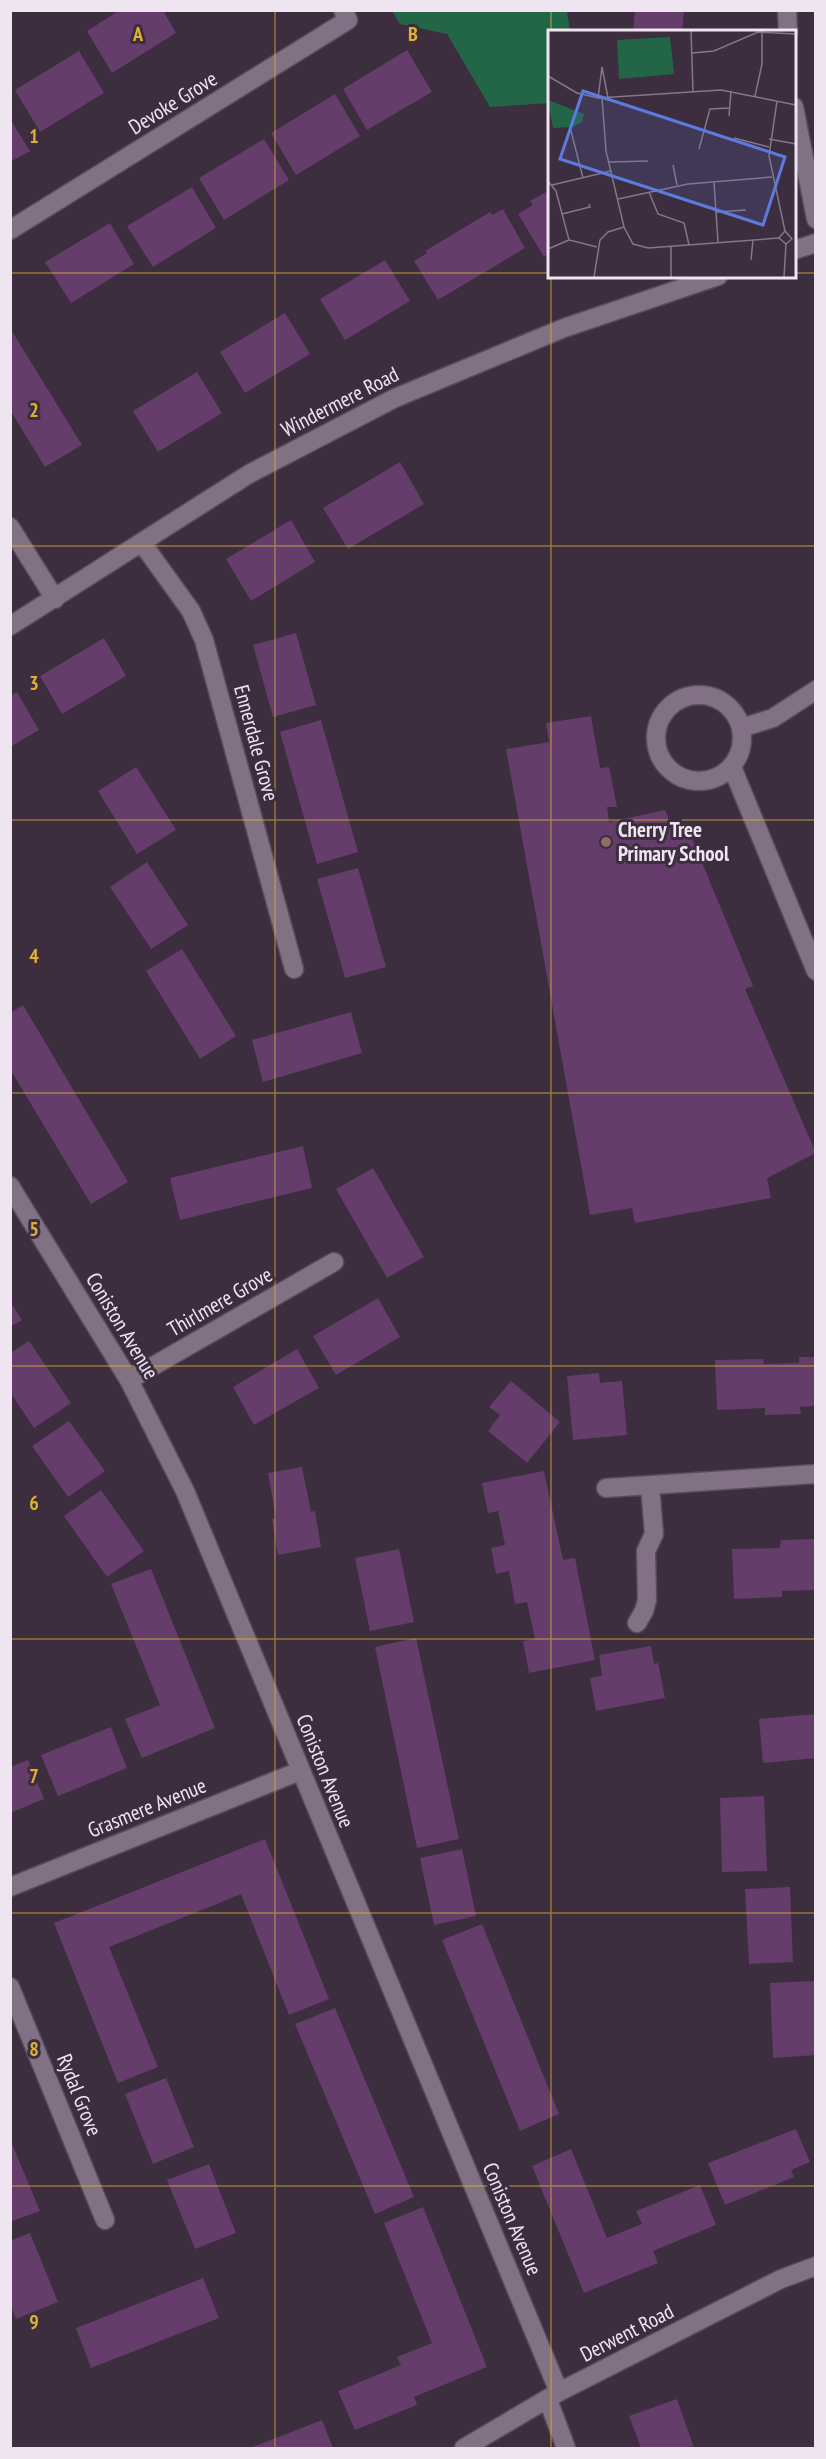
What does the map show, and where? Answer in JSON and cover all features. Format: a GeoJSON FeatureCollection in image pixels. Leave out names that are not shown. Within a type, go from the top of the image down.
{"type":"FeatureCollection","features":[{"type":"Feature","properties":{"kind":"street","name":"Devoke Grove"},"geometry":{"type":"LineString","coordinates":[[10,230],[348,21],[342,10]]}},
{"type":"Feature","properties":{"kind":"street"},"geometry":{"type":"LineString","coordinates":[[786,10],[788,30]]}},
{"type":"Feature","properties":{"kind":"street"},"geometry":{"type":"LineString","coordinates":[[796,112],[816,219]]}},
{"type":"Feature","properties":{"kind":"street"},"geometry":{"type":"LineString","coordinates":[[796,250],[816,243]]}},
{"type":"Feature","properties":{"kind":"street","name":"Windermere Road"},"geometry":{"type":"LineString","coordinates":[[10,626],[249,474],[395,398],[564,328],[712,278]]}},
{"type":"Feature","properties":{"kind":"street"},"geometry":{"type":"LineString","coordinates":[[10,527],[55,598]]}},
{"type":"Feature","properties":{"kind":"street","name":"Ennerdale Grove"},"geometry":{"type":"LineString","coordinates":[[142,543],[191,611],[204,640],[294,969]]}},
{"type":"Feature","properties":{"kind":"street"},"geometry":{"type":"LineString","coordinates":[[741,728],[773,718],[816,690]]}},
{"type":"Feature","properties":{"kind":"street"},"geometry":{"type":"LineString","coordinates":[[698,695],[712,697],[725,704],[735,714],[743,741],[732,767],[721,776],[709,781],[682,778],[670,770],[661,759],[657,746],[657,731],[662,717],[671,706],[683,698],[698,695]]}},
{"type":"Feature","properties":{"kind":"street"},"geometry":{"type":"LineString","coordinates":[[732,767],[816,970]]}},
{"type":"Feature","properties":{"kind":"street","name":"Coniston Avenue"},"geometry":{"type":"LineString","coordinates":[[10,1186],[129,1380],[186,1491],[554,2396],[566,2448]]}},
{"type":"Feature","properties":{"kind":"street","name":"Thirlmere Grove"},"geometry":{"type":"LineString","coordinates":[[129,1380],[334,1262]]}},
{"type":"Feature","properties":{"kind":"street"},"geometry":{"type":"LineString","coordinates":[[606,1488],[816,1474]]}},
{"type":"Feature","properties":{"kind":"street"},"geometry":{"type":"LineString","coordinates":[[637,1623],[644,1611],[646,1600],[646,1551],[654,1534],[650,1485]]}},
{"type":"Feature","properties":{"kind":"street","name":"Grasmere Avenue"},"geometry":{"type":"LineString","coordinates":[[10,1887],[300,1771]]}},
{"type":"Feature","properties":{"kind":"street","name":"Rydal Grove"},"geometry":{"type":"LineString","coordinates":[[10,1987],[105,2220]]}},
{"type":"Feature","properties":{"kind":"street","name":"Derwent Road"},"geometry":{"type":"LineString","coordinates":[[464,2448],[554,2396],[781,2279],[816,2266]]}},
{"type":"Feature","properties":{"kind":"green space"},"geometry":{"type":"Polygon","coordinates":[[[392,11],[567,11],[570,30],[548,30],[548,103],[490,107],[447,34],[400,24],[392,11]]]}},
{"type":"Feature","properties":{"kind":"building"},"geometry":{"type":"Polygon","coordinates":[[[120,10],[163,10],[176,33],[112,73],[87,31],[120,10]]]}},
{"type":"Feature","properties":{"kind":"building"},"geometry":{"type":"Polygon","coordinates":[[[635,10],[684,11],[682,30],[633,30],[635,10]]]}},
{"type":"Feature","properties":{"kind":"building"},"geometry":{"type":"Polygon","coordinates":[[[407,50],[432,92],[367,130],[343,89],[407,50]]]}},
{"type":"Feature","properties":{"kind":"building"},"geometry":{"type":"Polygon","coordinates":[[[79,51],[104,93],[40,132],[15,90],[79,51]]]}},
{"type":"Feature","properties":{"kind":"building"},"geometry":{"type":"Polygon","coordinates":[[[335,94],[360,136],[296,175],[271,133],[335,94]]]}},
{"type":"Feature","properties":{"kind":"building"},"geometry":{"type":"Polygon","coordinates":[[[10,119],[30,151],[10,162],[10,119]]]}},
{"type":"Feature","properties":{"kind":"building"},"geometry":{"type":"Polygon","coordinates":[[[264,139],[289,180],[224,220],[199,178],[264,139]]]}},
{"type":"Feature","properties":{"kind":"building"},"geometry":{"type":"Polygon","coordinates":[[[192,187],[216,228],[153,267],[127,226],[192,187]]]}},
{"type":"Feature","properties":{"kind":"building"},"geometry":{"type":"Polygon","coordinates":[[[548,191],[548,254],[544,257],[518,214],[533,205],[530,201],[548,191]]]}},
{"type":"Feature","properties":{"kind":"building"},"geometry":{"type":"Polygon","coordinates":[[[503,209],[525,248],[438,300],[414,261],[427,253],[425,251],[490,212],[492,215],[503,209]]]}},
{"type":"Feature","properties":{"kind":"building"},"geometry":{"type":"Polygon","coordinates":[[[110,223],[134,264],[71,303],[45,262],[110,223]]]}},
{"type":"Feature","properties":{"kind":"building"},"geometry":{"type":"Polygon","coordinates":[[[385,260],[410,301],[345,340],[320,299],[385,260]]]}},
{"type":"Feature","properties":{"kind":"building"},"geometry":{"type":"Polygon","coordinates":[[[285,313],[310,354],[245,393],[220,352],[285,313]]]}},
{"type":"Feature","properties":{"kind":"building"},"geometry":{"type":"Polygon","coordinates":[[[10,328],[82,445],[45,467],[10,410],[10,328]]]}},
{"type":"Feature","properties":{"kind":"building"},"geometry":{"type":"Polygon","coordinates":[[[197,372],[222,413],[158,452],[133,411],[197,372]]]}},
{"type":"Feature","properties":{"kind":"building"},"geometry":{"type":"Polygon","coordinates":[[[400,462],[424,504],[348,549],[323,508],[400,462]]]}},
{"type":"Feature","properties":{"kind":"building"},"geometry":{"type":"Polygon","coordinates":[[[291,520],[315,562],[251,601],[226,559],[291,520]]]}},
{"type":"Feature","properties":{"kind":"building"},"geometry":{"type":"Polygon","coordinates":[[[296,633],[316,705],[273,717],[253,645],[296,633]]]}},
{"type":"Feature","properties":{"kind":"building"},"geometry":{"type":"Polygon","coordinates":[[[104,638],[126,676],[62,714],[40,676],[104,638]]]}},
{"type":"Feature","properties":{"kind":"building"},"geometry":{"type":"Polygon","coordinates":[[[17,692],[39,730],[10,747],[10,696],[17,692]]]}},
{"type":"Feature","properties":{"kind":"building"},"geometry":{"type":"Polygon","coordinates":[[[591,716],[600,768],[609,767],[617,807],[607,807],[609,822],[665,810],[675,833],[687,826],[753,986],[745,989],[816,1153],[767,1178],[771,1198],[635,1223],[632,1208],[590,1215],[506,749],[549,742],[546,723],[591,716]]]}},
{"type":"Feature","properties":{"kind":"building"},"geometry":{"type":"Polygon","coordinates":[[[321,720],[358,852],[317,864],[280,732],[321,720]]]}},
{"type":"Feature","properties":{"kind":"building"},"geometry":{"type":"Polygon","coordinates":[[[136,767],[176,830],[137,854],[98,791],[136,767]]]}},
{"type":"Feature","properties":{"kind":"building"},"geometry":{"type":"Polygon","coordinates":[[[147,862],[188,925],[151,949],[110,887],[147,862]]]}},
{"type":"Feature","properties":{"kind":"building"},"geometry":{"type":"Polygon","coordinates":[[[358,868],[386,967],[345,978],[317,879],[358,868]]]}},
{"type":"Feature","properties":{"kind":"building"},"geometry":{"type":"Polygon","coordinates":[[[182,949],[236,1036],[200,1059],[146,971],[182,949]]]}},
{"type":"Feature","properties":{"kind":"building"},"geometry":{"type":"Polygon","coordinates":[[[23,1005],[128,1182],[91,1204],[10,1069],[10,1013],[23,1005]]]}},
{"type":"Feature","properties":{"kind":"building"},"geometry":{"type":"Polygon","coordinates":[[[351,1012],[362,1053],[263,1082],[252,1040],[351,1012]]]}},
{"type":"Feature","properties":{"kind":"building"},"geometry":{"type":"Polygon","coordinates":[[[303,1146],[312,1188],[180,1220],[170,1178],[303,1146]]]}},
{"type":"Feature","properties":{"kind":"building"},"geometry":{"type":"Polygon","coordinates":[[[373,1168],[424,1257],[387,1278],[336,1189],[373,1168]]]}},
{"type":"Feature","properties":{"kind":"building"},"geometry":{"type":"Polygon","coordinates":[[[378,1298],[400,1337],[336,1375],[313,1336],[378,1298]]]}},
{"type":"Feature","properties":{"kind":"building"},"geometry":{"type":"Polygon","coordinates":[[[10,1301],[22,1320],[10,1327],[10,1301]]]}},
{"type":"Feature","properties":{"kind":"building"},"geometry":{"type":"Polygon","coordinates":[[[29,1341],[71,1403],[34,1428],[10,1392],[10,1353],[29,1341]]]}},
{"type":"Feature","properties":{"kind":"building"},"geometry":{"type":"Polygon","coordinates":[[[297,1349],[319,1388],[254,1425],[233,1387],[297,1349]]]}},
{"type":"Feature","properties":{"kind":"building"},"geometry":{"type":"Polygon","coordinates":[[[799,1357],[816,1357],[816,1406],[800,1407],[801,1414],[765,1415],[765,1408],[717,1410],[715,1360],[763,1359],[764,1364],[799,1363],[799,1357]]]}},
{"type":"Feature","properties":{"kind":"building"},"geometry":{"type":"Polygon","coordinates":[[[599,1373],[600,1383],[622,1381],[627,1435],[573,1440],[567,1376],[599,1373]]]}},
{"type":"Feature","properties":{"kind":"building"},"geometry":{"type":"Polygon","coordinates":[[[511,1381],[560,1422],[527,1463],[488,1431],[500,1415],[489,1407],[511,1381]]]}},
{"type":"Feature","properties":{"kind":"building"},"geometry":{"type":"Polygon","coordinates":[[[69,1421],[105,1471],[68,1497],[32,1446],[69,1421]]]}},
{"type":"Feature","properties":{"kind":"building"},"geometry":{"type":"Polygon","coordinates":[[[302,1467],[311,1512],[315,1511],[321,1547],[278,1555],[272,1519],[276,1518],[268,1473],[302,1467]]]}},
{"type":"Feature","properties":{"kind":"building"},"geometry":{"type":"Polygon","coordinates":[[[544,1471],[563,1560],[575,1558],[595,1660],[529,1673],[523,1641],[535,1639],[527,1602],[515,1604],[509,1571],[496,1574],[491,1548],[505,1545],[498,1511],[488,1513],[482,1483],[544,1471]]]}},
{"type":"Feature","properties":{"kind":"building"},"geometry":{"type":"Polygon","coordinates":[[[101,1490],[144,1551],[107,1577],[64,1516],[101,1490]]]}},
{"type":"Feature","properties":{"kind":"building"},"geometry":{"type":"Polygon","coordinates":[[[816,1539],[816,1590],[782,1591],[782,1597],[734,1599],[732,1549],[780,1548],[781,1540],[816,1539]]]}},
{"type":"Feature","properties":{"kind":"building"},"geometry":{"type":"Polygon","coordinates":[[[399,1549],[414,1622],[370,1631],[355,1558],[399,1549]]]}},
{"type":"Feature","properties":{"kind":"building"},"geometry":{"type":"Polygon","coordinates":[[[151,1569],[215,1728],[142,1758],[125,1719],[160,1705],[111,1584],[151,1569]]]}},
{"type":"Feature","properties":{"kind":"building"},"geometry":{"type":"Polygon","coordinates":[[[416,1638],[459,1839],[417,1848],[375,1647],[416,1638]]]}},
{"type":"Feature","properties":{"kind":"building"},"geometry":{"type":"Polygon","coordinates":[[[651,1646],[654,1664],[658,1663],[665,1698],[596,1711],[590,1678],[602,1676],[599,1655],[651,1646]]]}},
{"type":"Feature","properties":{"kind":"building"},"geometry":{"type":"Polygon","coordinates":[[[816,1714],[816,1758],[763,1763],[759,1719],[816,1714]]]}},
{"type":"Feature","properties":{"kind":"building"},"geometry":{"type":"Polygon","coordinates":[[[111,1727],[127,1768],[58,1796],[41,1755],[111,1727]]]}},
{"type":"Feature","properties":{"kind":"building"},"geometry":{"type":"Polygon","coordinates":[[[28,1760],[44,1799],[10,1813],[10,1767],[28,1760]]]}},
{"type":"Feature","properties":{"kind":"building"},"geometry":{"type":"Polygon","coordinates":[[[764,1796],[767,1871],[722,1872],[720,1798],[764,1796]]]}},
{"type":"Feature","properties":{"kind":"building"},"geometry":{"type":"Polygon","coordinates":[[[265,1839],[329,1999],[289,2015],[241,1894],[109,1947],[158,2067],[118,2083],[54,1923],[265,1839]]]}},
{"type":"Feature","properties":{"kind":"building"},"geometry":{"type":"Polygon","coordinates":[[[462,1849],[476,1916],[434,1925],[420,1858],[462,1849]]]}},
{"type":"Feature","properties":{"kind":"building"},"geometry":{"type":"Polygon","coordinates":[[[790,1887],[793,1962],[749,1964],[745,1889],[790,1887]]]}},
{"type":"Feature","properties":{"kind":"building"},"geometry":{"type":"Polygon","coordinates":[[[482,1924],[559,2114],[520,2131],[442,1940],[482,1924]]]}},
{"type":"Feature","properties":{"kind":"building"},"geometry":{"type":"Polygon","coordinates":[[[814,1981],[816,2055],[773,2058],[770,1983],[814,1981]]]}},
{"type":"Feature","properties":{"kind":"building"},"geometry":{"type":"Polygon","coordinates":[[[335,2008],[414,2197],[375,2214],[295,2024],[335,2008]]]}},
{"type":"Feature","properties":{"kind":"building"},"geometry":{"type":"Polygon","coordinates":[[[166,2078],[194,2147],[153,2164],[125,2094],[166,2078]]]}},
{"type":"Feature","properties":{"kind":"building"},"geometry":{"type":"Polygon","coordinates":[[[796,2129],[810,2162],[791,2170],[794,2177],[725,2205],[708,2163],[796,2129]]]}},
{"type":"Feature","properties":{"kind":"building"},"geometry":{"type":"Polygon","coordinates":[[[10,2139],[40,2211],[10,2222],[10,2139]]]}},
{"type":"Feature","properties":{"kind":"building"},"geometry":{"type":"Polygon","coordinates":[[[571,2149],[607,2238],[642,2224],[636,2211],[700,2185],[716,2225],[653,2251],[658,2263],[584,2293],[532,2166],[571,2149]]]}},
{"type":"Feature","properties":{"kind":"building"},"geometry":{"type":"Polygon","coordinates":[[[209,2164],[236,2233],[195,2249],[167,2180],[209,2164]]]}},
{"type":"Feature","properties":{"kind":"building"},"geometry":{"type":"Polygon","coordinates":[[[423,2207],[487,2367],[414,2397],[417,2405],[355,2430],[338,2391],[401,2365],[397,2357],[432,2343],[384,2223],[423,2207]]]}},
{"type":"Feature","properties":{"kind":"building"},"geometry":{"type":"Polygon","coordinates":[[[30,2233],[58,2302],[16,2319],[10,2304],[10,2241],[30,2233]]]}},
{"type":"Feature","properties":{"kind":"building"},"geometry":{"type":"Polygon","coordinates":[[[203,2278],[219,2318],[91,2368],[76,2328],[203,2278]]]}},
{"type":"Feature","properties":{"kind":"building"},"geometry":{"type":"Polygon","coordinates":[[[677,2399],[694,2448],[641,2448],[629,2416],[677,2399]]]}},
{"type":"Feature","properties":{"kind":"building"},"geometry":{"type":"Polygon","coordinates":[[[322,2420],[333,2448],[250,2448],[322,2420]]]}},
{"type":"Feature","properties":{"kind":"place","name":"Cherry Tree Primary School"},"geometry":{"type":"Point","coordinates":[606,842]}}]}
